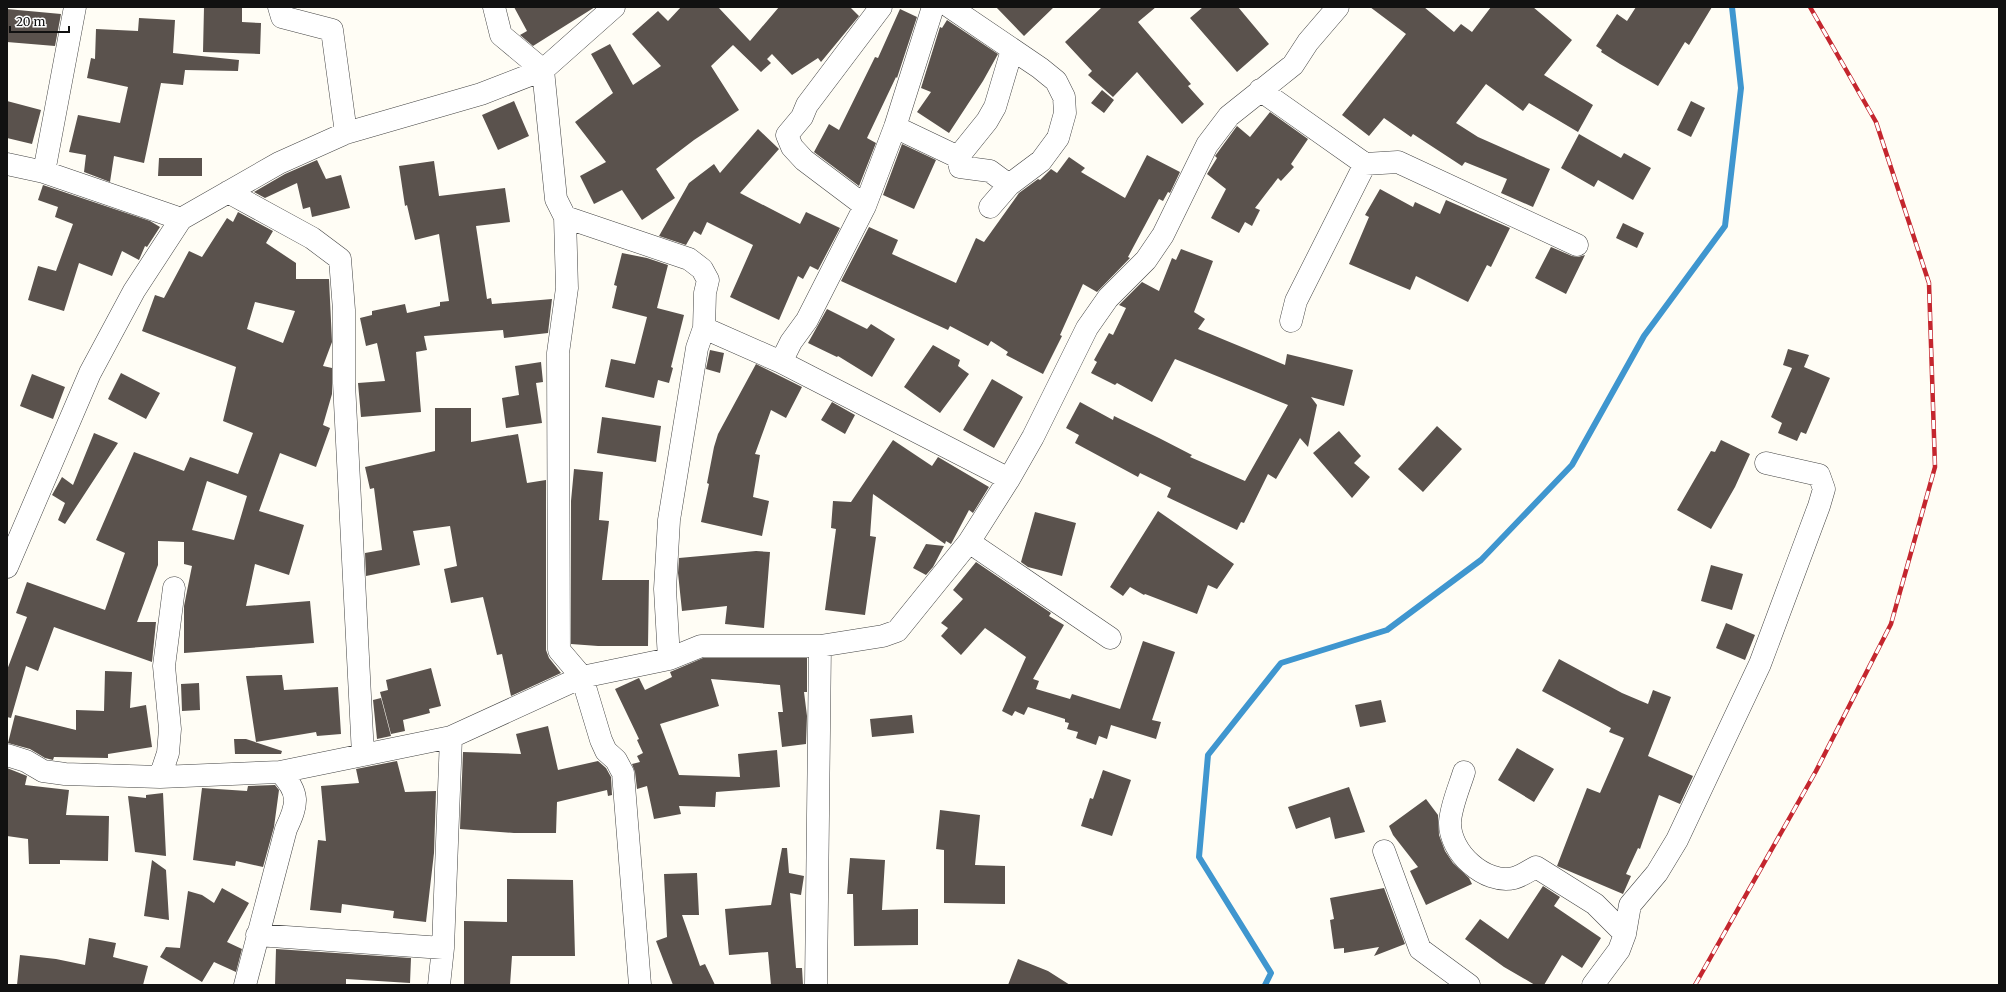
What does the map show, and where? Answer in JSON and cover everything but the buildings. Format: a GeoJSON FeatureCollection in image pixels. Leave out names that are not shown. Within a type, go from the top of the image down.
{"type":"FeatureCollection","features":[{"type":"Feature","properties":{"kind":"street"},"geometry":{"type":"LineString","coordinates":[[44,172],[75,7]]}},
{"type":"Feature","properties":{"kind":"street"},"geometry":{"type":"LineString","coordinates":[[279,7],[282,17],[332,30],[346,133]]}},
{"type":"Feature","properties":{"kind":"street"},"geometry":{"type":"LineString","coordinates":[[494,7],[501,34],[544,70],[556,199],[565,217],[567,288],[558,353],[557,634],[559,650],[582,678],[601,740],[606,751],[616,760],[623,773],[640,985]]}},
{"type":"Feature","properties":{"kind":"street"},"geometry":{"type":"LineString","coordinates":[[7,567],[14,531],[90,373],[134,291],[181,219],[279,163],[346,133],[481,94],[544,70],[614,7]]}},
{"type":"Feature","properties":{"kind":"street"},"geometry":{"type":"LineString","coordinates":[[865,206],[804,160],[792,147],[787,135],[802,117],[807,105],[881,7]]}},
{"type":"Feature","properties":{"kind":"street"},"geometry":{"type":"LineString","coordinates":[[781,362],[791,342],[807,320],[865,206],[896,127],[933,7]]}},
{"type":"Feature","properties":{"kind":"street"},"geometry":{"type":"LineString","coordinates":[[950,7],[1056,81],[1064,97],[1065,113],[1058,138],[1041,161],[1009,185],[990,207]]}},
{"type":"Feature","properties":{"kind":"street"},"geometry":{"type":"LineString","coordinates":[[7,755],[26,761],[43,771],[65,774],[160,777],[280,772],[451,737],[582,678],[669,659],[701,646],[820,646],[883,636],[897,631],[968,542],[1009,479],[1033,437],[1087,328],[1108,298],[1146,260],[1163,235],[1207,145],[1229,116],[1293,65],[1328,11]]}},
{"type":"Feature","properties":{"kind":"street"},"geometry":{"type":"LineString","coordinates":[[958,157],[987,121],[995,107],[1012,50]]}},
{"type":"Feature","properties":{"kind":"street"},"geometry":{"type":"LineString","coordinates":[[1260,90],[1365,164],[1398,162],[1577,244]]}},
{"type":"Feature","properties":{"kind":"street"},"geometry":{"type":"LineString","coordinates":[[896,127],[958,157]]}},
{"type":"Feature","properties":{"kind":"street"},"geometry":{"type":"LineString","coordinates":[[958,157],[960,166],[990,171],[1009,185]]}},
{"type":"Feature","properties":{"kind":"street"},"geometry":{"type":"LineString","coordinates":[[7,164],[44,172],[181,219]]}},
{"type":"Feature","properties":{"kind":"street"},"geometry":{"type":"LineString","coordinates":[[1291,321],[1296,301],[1365,164]]}},
{"type":"Feature","properties":{"kind":"street"},"geometry":{"type":"LineString","coordinates":[[228,192],[312,238],[340,260],[344,310],[344,391],[363,755]]}},
{"type":"Feature","properties":{"kind":"street"},"geometry":{"type":"LineString","coordinates":[[565,217],[689,259],[702,269],[708,280],[705,293],[704,328],[697,348],[669,520],[665,590],[669,659]]}},
{"type":"Feature","properties":{"kind":"street"},"geometry":{"type":"LineString","coordinates":[[704,328],[781,362],[1009,479]]}},
{"type":"Feature","properties":{"kind":"street"},"geometry":{"type":"LineString","coordinates":[[1593,985],[1619,950],[1625,934],[1630,905],[1657,873],[1677,840],[1760,664],[1819,506],[1824,489],[1819,475],[1766,463]]}},
{"type":"Feature","properties":{"kind":"street"},"geometry":{"type":"LineString","coordinates":[[968,542],[1110,638]]}},
{"type":"Feature","properties":{"kind":"street"},"geometry":{"type":"LineString","coordinates":[[160,777],[168,753],[170,729],[164,666],[174,588]]}},
{"type":"Feature","properties":{"kind":"street"},"geometry":{"type":"LineString","coordinates":[[816,985],[820,646]]}},
{"type":"Feature","properties":{"kind":"street"},"geometry":{"type":"LineString","coordinates":[[439,985],[444,948],[451,737]]}},
{"type":"Feature","properties":{"kind":"street"},"geometry":{"type":"LineString","coordinates":[[245,985],[257,935],[296,798],[290,783],[280,772]]}},
{"type":"Feature","properties":{"kind":"street"},"geometry":{"type":"LineString","coordinates":[[1464,772],[1450,823],[1455,845],[1468,862],[1483,873],[1514,878],[1536,867],[1595,904],[1625,934]]}},
{"type":"Feature","properties":{"kind":"street"},"geometry":{"type":"LineString","coordinates":[[1384,851],[1420,949],[1469,985]]}},
{"type":"Feature","properties":{"kind":"street"},"geometry":{"type":"LineString","coordinates":[[257,935],[444,948]]}},
{"type":"Feature","properties":{"kind":"waterway"},"geometry":{"type":"LineString","coordinates":[[1265,985],[1271,973],[1199,857],[1208,755],[1281,663],[1387,630],[1481,560],[1572,465],[1644,336],[1725,226],[1741,88],[1732,7]]}},
{"type":"Feature","properties":{"kind":"railway"},"geometry":{"type":"LineString","coordinates":[[1695,985],[1816,771],[1891,624],[1935,467],[1929,283],[1876,122],[1810,7]]}}]}
